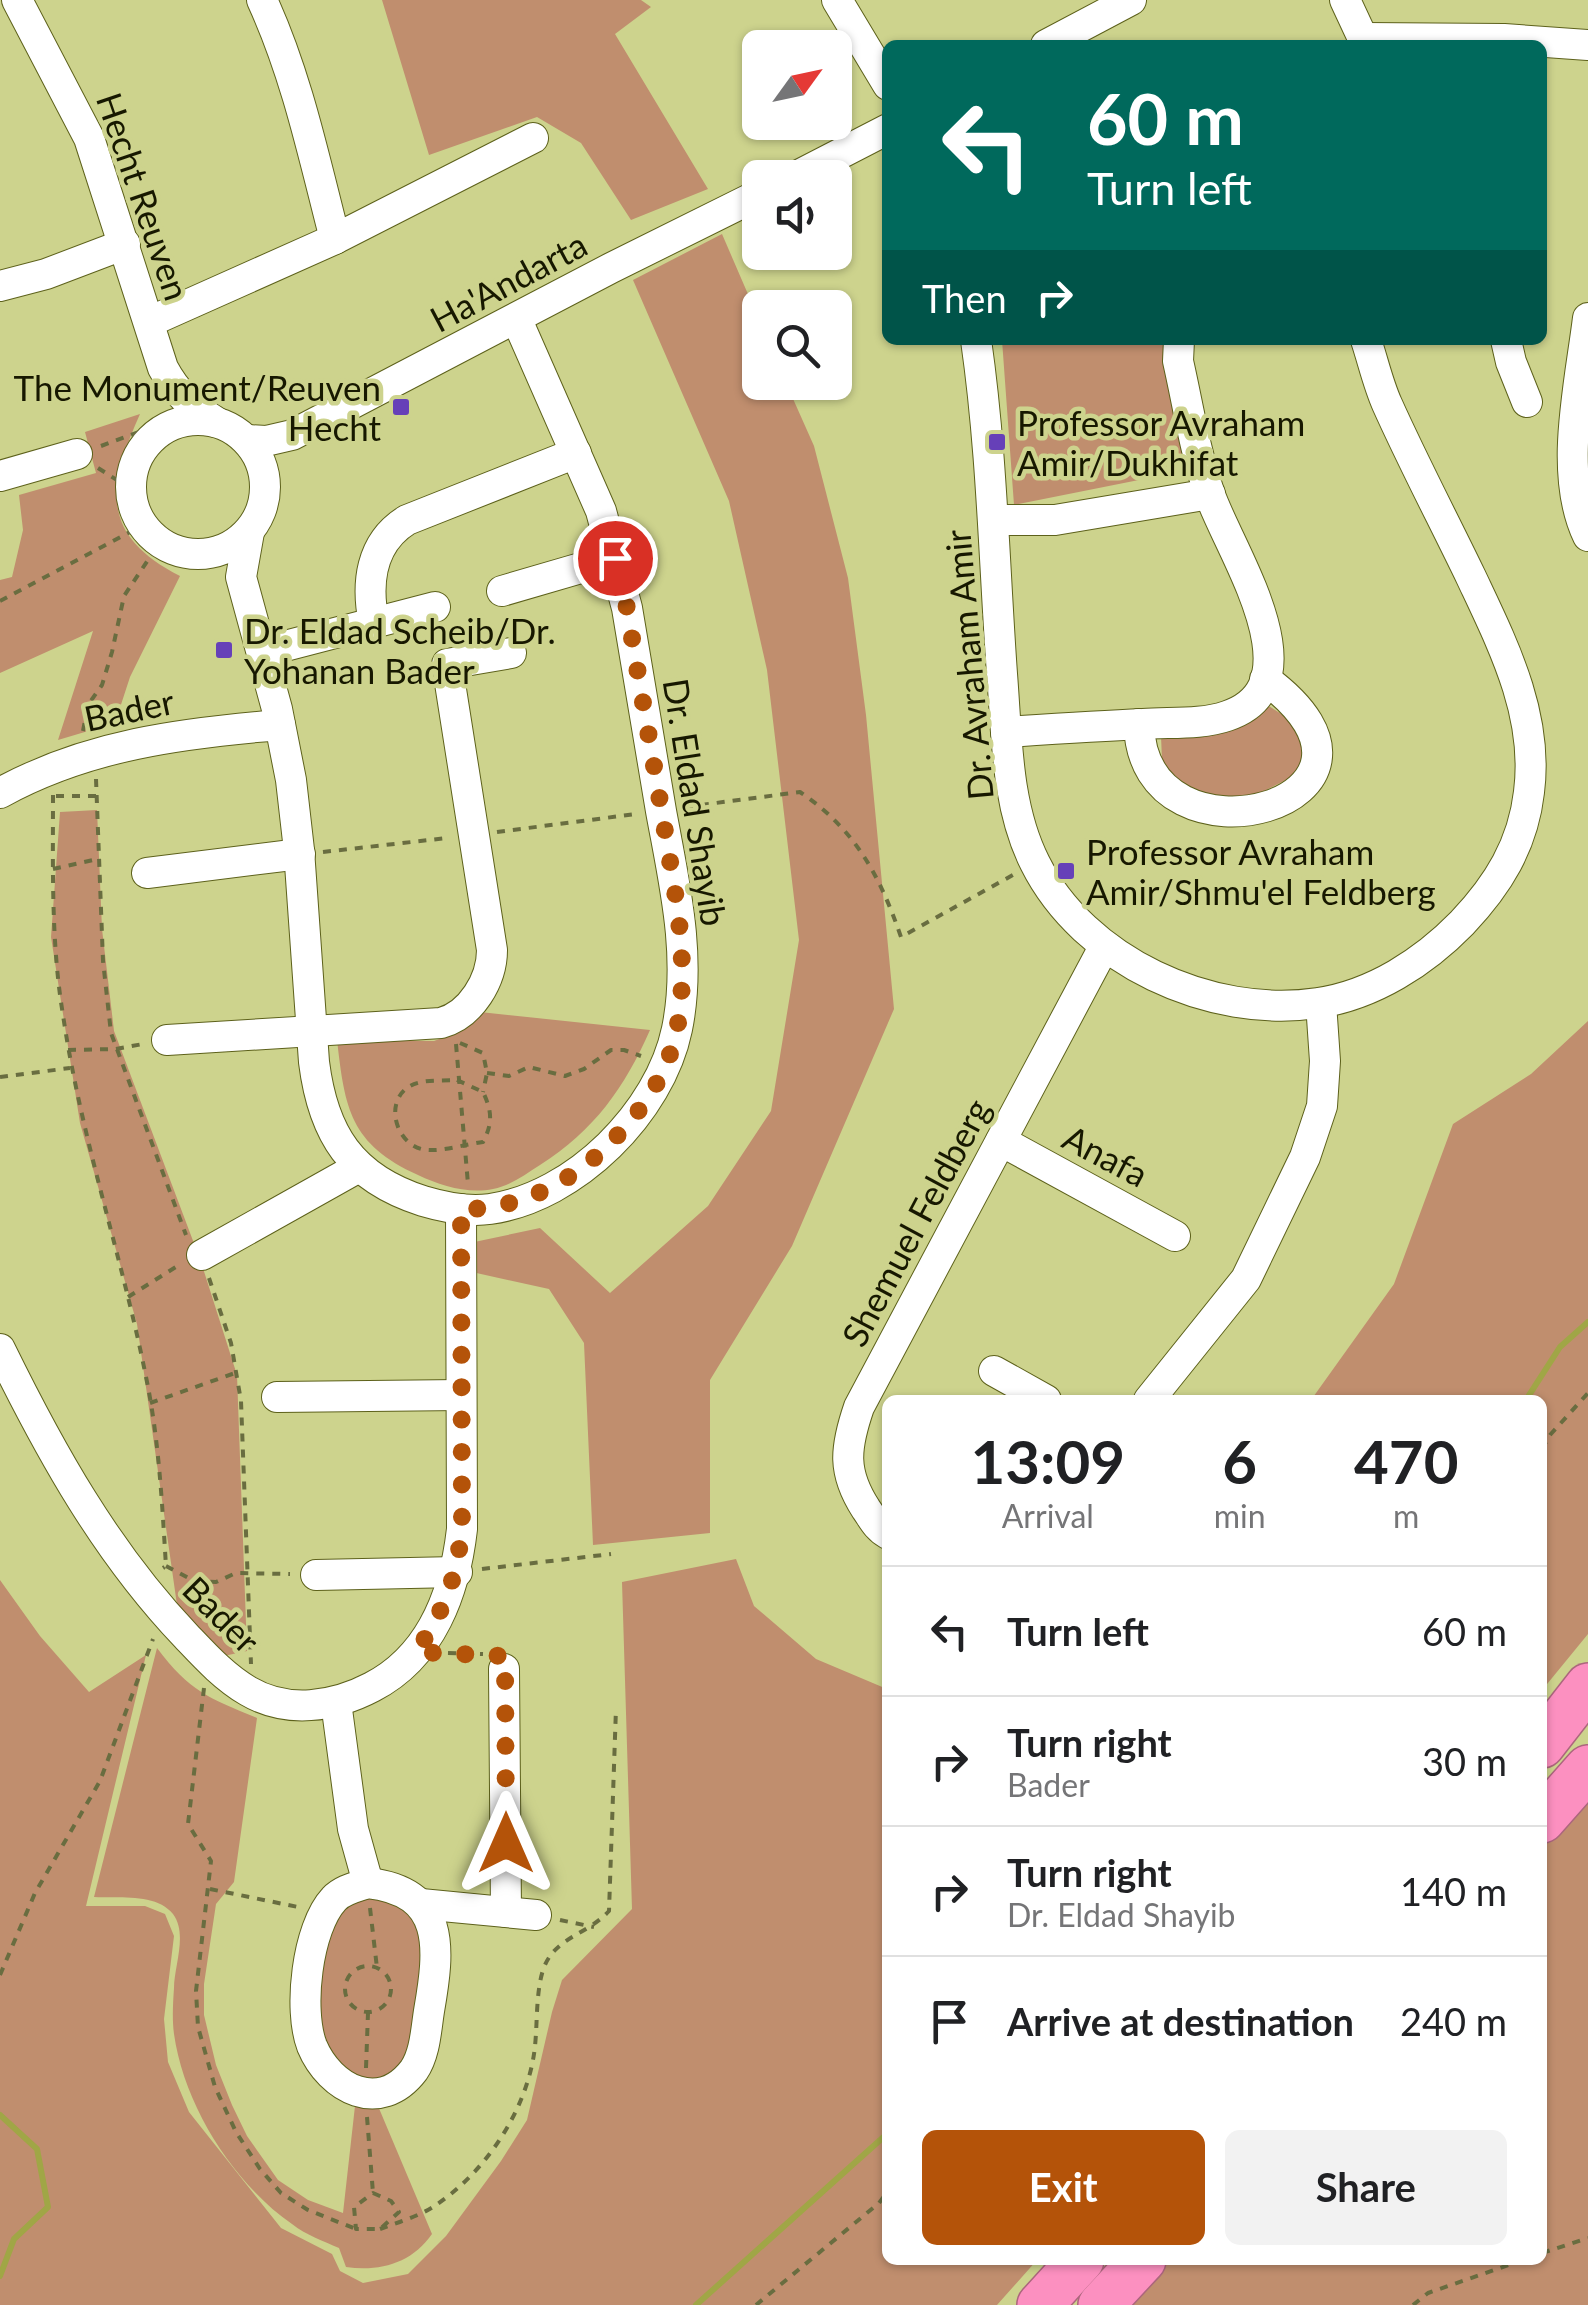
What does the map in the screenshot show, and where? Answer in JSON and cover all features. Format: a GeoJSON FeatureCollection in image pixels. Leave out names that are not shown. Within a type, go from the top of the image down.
{"type":"FeatureCollection","features":[{"type":"Feature","properties":{"kind":"highway"},"geometry":{"type":"LineString","coordinates":[[1547,1741],[1588,1686]]}},
{"type":"Feature","properties":{"kind":"highway"},"geometry":{"type":"LineString","coordinates":[[1547,1743],[1588,1700]]}},
{"type":"Feature","properties":{"kind":"highway"},"geometry":{"type":"LineString","coordinates":[[1547,1814],[1588,1768]]}},
{"type":"Feature","properties":{"kind":"highway"},"geometry":{"type":"LineString","coordinates":[[1040,2305],[1076,2265]]}},
{"type":"Feature","properties":{"kind":"highway"},"geometry":{"type":"LineString","coordinates":[[1101,2305],[1137,2265]]}},
{"type":"Feature","properties":{"kind":"street","name":"Hecht Reuven"},"geometry":{"type":"LineString","coordinates":[[17,0],[90,138],[163,368],[189,405],[216,422]]}},
{"type":"Feature","properties":{"kind":"street"},"geometry":{"type":"LineString","coordinates":[[262,0],[300,102],[335,239]]}},
{"type":"Feature","properties":{"kind":"street"},"geometry":{"type":"LineString","coordinates":[[837,0],[882,75]]}},
{"type":"Feature","properties":{"kind":"street"},"geometry":{"type":"LineString","coordinates":[[1055,40],[1131,0]]}},
{"type":"Feature","properties":{"kind":"street"},"geometry":{"type":"LineString","coordinates":[[1345,0],[1365,40]]}},
{"type":"Feature","properties":{"kind":"street"},"geometry":{"type":"LineString","coordinates":[[1547,44],[1588,45]]}},
{"type":"Feature","properties":{"kind":"street"},"geometry":{"type":"LineString","coordinates":[[827,160],[882,131]]}},
{"type":"Feature","properties":{"kind":"street"},"geometry":{"type":"LineString","coordinates":[[149,322],[335,239],[533,138]]}},
{"type":"Feature","properties":{"kind":"street","name":"Ha'Andarta"},"geometry":{"type":"LineString","coordinates":[[247,440],[266,441],[292,435],[742,203]]}},
{"type":"Feature","properties":{"kind":"street"},"geometry":{"type":"LineString","coordinates":[[0,286],[46,274],[125,244]]}},
{"type":"Feature","properties":{"kind":"street"},"geometry":{"type":"LineString","coordinates":[[1588,318],[1572,478],[1580,520],[1588,536]]}},
{"type":"Feature","properties":{"kind":"street","name":"Dr. Eldad Shayib"},"geometry":{"type":"LineString","coordinates":[[196,555],[222,572],[248,604],[280,725],[300,854],[318,1095],[341,1147],[359,1167],[405,1195],[461,1209],[489,1209],[523,1200],[590,1162],[640,1113],[664,1068],[677,1030],[682,930],[615,558],[601,511],[517,320]]}},
{"type":"Feature","properties":{"kind":"street","name":"Dr. Avraham Amir"},"geometry":{"type":"LineString","coordinates":[[976,345],[994,520],[1014,805],[1034,863],[1064,906],[1104,947],[1148,972],[1193,992],[1242,1002],[1290,1005],[1321,1003],[1380,983],[1420,961],[1490,893],[1517,848],[1530,791],[1530,731],[1510,659],[1385,400],[1368,345]]}},
{"type":"Feature","properties":{"kind":"street"},"geometry":{"type":"LineString","coordinates":[[1006,732],[1206,720],[1242,709],[1258,694],[1270,660],[1270,644],[1210,494],[1178,361],[1179,345]]}},
{"type":"Feature","properties":{"kind":"street"},"geometry":{"type":"LineString","coordinates":[[1507,345],[1527,402]]}},
{"type":"Feature","properties":{"kind":"street","name":"Hecht Reuven"},"geometry":{"type":"LineString","coordinates":[[155,430],[163,368]]}},
{"type":"Feature","properties":{"kind":"street"},"geometry":{"type":"LineString","coordinates":[[182,421],[216,422],[247,440],[264,472],[266,496],[249,532],[230,547],[196,555],[176,551],[151,534],[134,508],[133,469],[155,430],[182,421]]}},
{"type":"Feature","properties":{"kind":"street","name":"Ha'Andarta"},"geometry":{"type":"LineString","coordinates":[[264,472],[292,435]]}},
{"type":"Feature","properties":{"kind":"street"},"geometry":{"type":"LineString","coordinates":[[0,476],[78,454]]}},
{"type":"Feature","properties":{"kind":"street"},"geometry":{"type":"LineString","coordinates":[[374,623],[368,594],[370,575],[393,528],[576,454]]}},
{"type":"Feature","properties":{"kind":"street"},"geometry":{"type":"LineString","coordinates":[[994,520],[1055,520],[1210,494]]}},
{"type":"Feature","properties":{"kind":"street"},"geometry":{"type":"LineString","coordinates":[[248,604],[241,568],[249,532]]}},
{"type":"Feature","properties":{"kind":"street"},"geometry":{"type":"LineString","coordinates":[[502,592],[615,558]]}},
{"type":"Feature","properties":{"kind":"street"},"geometry":{"type":"LineString","coordinates":[[262,652],[435,607]]}},
{"type":"Feature","properties":{"kind":"street"},"geometry":{"type":"LineString","coordinates":[[167,1040],[441,1023],[454,1031],[484,983],[492,956],[447,664],[511,653]]}},
{"type":"Feature","properties":{"kind":"street"},"geometry":{"type":"LineString","coordinates":[[1139,724],[1140,742],[1153,773],[1186,802],[1232,813],[1275,804],[1297,791],[1314,772],[1318,739],[1293,699],[1265,678]]}},
{"type":"Feature","properties":{"kind":"street","name":"Bader"},"geometry":{"type":"LineString","coordinates":[[0,793],[178,736],[280,725]]}},
{"type":"Feature","properties":{"kind":"street"},"geometry":{"type":"LineString","coordinates":[[148,873],[300,854]]}},
{"type":"Feature","properties":{"kind":"street","name":"Shemuel Feldberg"},"geometry":{"type":"LineString","coordinates":[[882,1531],[861,1502],[848,1472],[847,1442],[859,1408],[1104,947]]}},
{"type":"Feature","properties":{"kind":"street"},"geometry":{"type":"LineString","coordinates":[[1153,1395],[1246,1279],[1305,1157],[1322,1106],[1325,1061],[1321,1003]]}},
{"type":"Feature","properties":{"kind":"street","name":"Anafa"},"geometry":{"type":"LineString","coordinates":[[1000,1141],[1175,1236]]}},
{"type":"Feature","properties":{"kind":"street"},"geometry":{"type":"LineString","coordinates":[[198,1256],[359,1167]]}},
{"type":"Feature","properties":{"kind":"street","name":"Bader"},"geometry":{"type":"LineString","coordinates":[[0,1349],[66,1476],[98,1527],[163,1611],[208,1658],[251,1694],[303,1707],[346,1701],[384,1681],[416,1652],[441,1614],[457,1572],[462,1529],[461,1209]]}},
{"type":"Feature","properties":{"kind":"street"},"geometry":{"type":"LineString","coordinates":[[994,1371],[1037,1395]]}},
{"type":"Feature","properties":{"kind":"street"},"geometry":{"type":"LineString","coordinates":[[277,1396],[462,1395]]}},
{"type":"Feature","properties":{"kind":"street"},"geometry":{"type":"LineString","coordinates":[[316,1575],[457,1572]]}},
{"type":"Feature","properties":{"kind":"street"},"geometry":{"type":"LineString","coordinates":[[421,1904],[521,1914],[504,1669]]}},
{"type":"Feature","properties":{"kind":"street"},"geometry":{"type":"LineString","coordinates":[[336,1702],[353,1829],[368,1883]]}},
{"type":"Feature","properties":{"kind":"street"},"geometry":{"type":"LineString","coordinates":[[368,1883],[405,1892],[421,1904],[431,1924],[435,1949],[434,1982],[422,2052],[414,2070],[398,2083],[366,2094],[333,2080],[310,2042],[306,1986],[316,1925],[335,1898],[368,1883]]}},
{"type":"Feature","properties":{"kind":"path"},"geometry":{"type":"LineString","coordinates":[[78,454],[155,430]]}},
{"type":"Feature","properties":{"kind":"path"},"geometry":{"type":"LineString","coordinates":[[78,454],[131,489]]}},
{"type":"Feature","properties":{"kind":"path"},"geometry":{"type":"LineString","coordinates":[[0,601],[151,534]]}},
{"type":"Feature","properties":{"kind":"path"},"geometry":{"type":"LineString","coordinates":[[151,534],[124,596],[102,685],[88,704],[80,749],[70,768],[54,869],[56,954],[68,1050],[150,1403],[166,1566]]}},
{"type":"Feature","properties":{"kind":"path"},"geometry":{"type":"LineString","coordinates":[[70,768],[96,796],[110,1033],[198,1256],[238,1372],[251,1694]]}},
{"type":"Feature","properties":{"kind":"path"},"geometry":{"type":"LineString","coordinates":[[70,768],[96,796]]}},
{"type":"Feature","properties":{"kind":"path"},"geometry":{"type":"LineString","coordinates":[[300,854],[474,836],[800,792],[831,813],[864,855],[888,897],[901,937],[1034,863]]}},
{"type":"Feature","properties":{"kind":"path"},"geometry":{"type":"LineString","coordinates":[[54,869],[98,859]]}},
{"type":"Feature","properties":{"kind":"path"},"geometry":{"type":"LineString","coordinates":[[454,1031],[484,1054],[487,1073],[483,1092],[490,1107],[491,1126],[483,1142],[428,1150],[415,1147],[398,1131],[394,1109],[403,1090],[414,1083],[460,1081],[483,1092]]}},
{"type":"Feature","properties":{"kind":"path"},"geometry":{"type":"LineString","coordinates":[[454,1031],[468,1184],[461,1209]]}},
{"type":"Feature","properties":{"kind":"path"},"geometry":{"type":"LineString","coordinates":[[68,1050],[116,1049],[167,1040]]}},
{"type":"Feature","properties":{"kind":"path"},"geometry":{"type":"LineString","coordinates":[[487,1073],[509,1076],[529,1067],[565,1076],[584,1069],[611,1050],[624,1050],[664,1068]]}},
{"type":"Feature","properties":{"kind":"path"},"geometry":{"type":"LineString","coordinates":[[0,1077],[72,1067]]}},
{"type":"Feature","properties":{"kind":"path"},"geometry":{"type":"LineString","coordinates":[[128,1297],[198,1256]]}},
{"type":"Feature","properties":{"kind":"path"},"geometry":{"type":"LineString","coordinates":[[150,1403],[238,1372]]}},
{"type":"Feature","properties":{"kind":"path"},"geometry":{"type":"LineString","coordinates":[[1547,1440],[1588,1393]]}},
{"type":"Feature","properties":{"kind":"path"},"geometry":{"type":"LineString","coordinates":[[457,1572],[611,1554]]}},
{"type":"Feature","properties":{"kind":"path"},"geometry":{"type":"LineString","coordinates":[[139,1582],[166,1566]]}},
{"type":"Feature","properties":{"kind":"path"},"geometry":{"type":"LineString","coordinates":[[166,1566],[194,1582],[216,1582],[236,1573],[316,1575]]}},
{"type":"Feature","properties":{"kind":"path"},"geometry":{"type":"LineString","coordinates":[[0,1975],[34,1893],[100,1781],[163,1611]]}},
{"type":"Feature","properties":{"kind":"path"},"geometry":{"type":"LineString","coordinates":[[416,1652],[505,1656],[504,1669]]}},
{"type":"Feature","properties":{"kind":"path"},"geometry":{"type":"LineString","coordinates":[[208,1658],[188,1824],[211,1861],[196,1990],[198,2027],[214,2087],[236,2132],[260,2168],[282,2193],[308,2210],[356,2229],[380,2230],[436,2205],[464,2181],[504,2134],[519,2106],[534,2058],[543,1970],[558,1944],[594,1927],[609,1911],[616,1708]]}},
{"type":"Feature","properties":{"kind":"path"},"geometry":{"type":"LineString","coordinates":[[368,1883],[377,1968]]}},
{"type":"Feature","properties":{"kind":"path"},"geometry":{"type":"LineString","coordinates":[[210,1888],[324,1913]]}},
{"type":"Feature","properties":{"kind":"path"},"geometry":{"type":"LineString","coordinates":[[521,1914],[594,1927]]}},
{"type":"Feature","properties":{"kind":"path"},"geometry":{"type":"LineString","coordinates":[[377,1968],[388,1976],[391,1994],[381,2009],[368,2013],[348,2002],[345,1984],[355,1970],[377,1968]]}},
{"type":"Feature","properties":{"kind":"path"},"geometry":{"type":"LineString","coordinates":[[368,2013],[366,2094],[373,2193]]}},
{"type":"Feature","properties":{"kind":"path"},"geometry":{"type":"LineString","coordinates":[[356,2229],[354,2207],[373,2193]]}},
{"type":"Feature","properties":{"kind":"path"},"geometry":{"type":"LineString","coordinates":[[373,2193],[391,2201],[399,2212],[380,2230]]}},
{"type":"Feature","properties":{"kind":"path"},"geometry":{"type":"LineString","coordinates":[[756,2305],[882,2199]]}},
{"type":"Feature","properties":{"kind":"path"},"geometry":{"type":"LineString","coordinates":[[1547,2252],[1588,2238]]}},
{"type":"Feature","properties":{"kind":"path"},"geometry":{"type":"LineString","coordinates":[[1414,2305],[1428,2293],[1509,2265]]}},
{"type":"Feature","properties":{"kind":"shaded area"},"geometry":{"type":"Polygon","coordinates":[[[382,0],[641,0],[651,7],[615,34],[708,189],[631,220],[581,143],[537,117],[429,155],[382,0]]]}},
{"type":"Feature","properties":{"kind":"shaded area"},"geometry":{"type":"Polygon","coordinates":[[[722,234],[746,290],[742,290],[742,400],[794,400],[814,446],[848,578],[866,715],[894,1009],[792,1246],[710,1380],[710,1533],[593,1545],[584,1343],[549,1289],[463,1270],[460,1245],[540,1228],[610,1293],[708,1206],[771,1111],[799,940],[767,670],[729,501],[633,280],[722,234]]]}},
{"type":"Feature","properties":{"kind":"shaded area"},"geometry":{"type":"Polygon","coordinates":[[[1002,345],[1164,345],[1169,392],[1189,470],[1014,505],[1002,345]]]}},
{"type":"Feature","properties":{"kind":"shaded area"},"geometry":{"type":"Polygon","coordinates":[[[140,414],[121,465],[118,507],[123,526],[135,544],[180,576],[130,677],[115,723],[58,740],[93,631],[0,673],[0,580],[12,577],[23,530],[19,495],[96,473],[85,432],[140,414]]]}},
{"type":"Feature","properties":{"kind":"shaded area"},"geometry":{"type":"Polygon","coordinates":[[[1264,703],[1289,719],[1301,743],[1304,759],[1296,775],[1244,801],[1203,795],[1175,781],[1162,760],[1161,736],[1233,728],[1256,715],[1264,703]]]}},
{"type":"Feature","properties":{"kind":"shaded area"},"geometry":{"type":"Polygon","coordinates":[[[97,810],[102,929],[114,1031],[201,1262],[237,1375],[247,1651],[219,1657],[178,1612],[137,1324],[80,1123],[51,937],[60,812],[97,810]]]}},
{"type":"Feature","properties":{"kind":"shaded area"},"geometry":{"type":"Polygon","coordinates":[[[480,1012],[650,1030],[618,1089],[576,1138],[512,1182],[493,1189],[464,1190],[445,1186],[395,1163],[365,1137],[348,1105],[337,1040],[434,1041],[464,1030],[480,1012]]]}},
{"type":"Feature","properties":{"kind":"shaded area"},"geometry":{"type":"Polygon","coordinates":[[[1588,1021],[1588,1634],[1547,1684],[1547,1395],[1315,1395],[1394,1284],[1453,1124],[1531,1074],[1588,1021]]]}},
{"type":"Feature","properties":{"kind":"shaded area"},"geometry":{"type":"Polygon","coordinates":[[[736,1559],[754,1606],[816,1659],[882,1687],[882,2265],[1033,2265],[997,2305],[0,2305],[0,1580],[40,1636],[89,1692],[146,1655],[86,1906],[145,1906],[165,1914],[174,1936],[164,2019],[168,2062],[189,2112],[281,2228],[332,2254],[340,2271],[363,2283],[408,2274],[446,2236],[501,2161],[527,2120],[562,1980],[632,1909],[622,1582],[736,1559]]]}},
{"type":"Feature","properties":{"kind":"shaded area"},"geometry":{"type":"Polygon","coordinates":[[[157,1648],[201,1692],[257,1718],[234,1882],[216,1904],[204,1984],[204,2015],[216,2065],[232,2105],[247,2136],[278,2180],[308,2200],[343,2213],[355,2106],[378,2106],[432,2234],[405,2259],[371,2268],[346,2267],[339,2248],[292,2224],[270,2207],[231,2165],[200,2115],[180,2061],[173,2017],[180,1940],[173,1914],[157,1903],[136,1898],[94,1897],[157,1648]]]}},
{"type":"Feature","properties":{"kind":"shaded area"},"geometry":{"type":"Polygon","coordinates":[[[1588,1792],[1588,2305],[1130,2305],[1166,2265],[1547,2265],[1547,1840],[1588,1792]]]}},
{"type":"Feature","properties":{"kind":"shaded area"},"geometry":{"type":"Polygon","coordinates":[[[369,1892],[414,1909],[427,1950],[407,2065],[378,2084],[339,2073],[315,2013],[315,1987],[341,1904],[369,1892]]]}},
{"type":"Feature","properties":{"kind":"waterway"},"geometry":{"type":"LineString","coordinates":[[1529,1395],[1560,1347],[1588,1322]]}},
{"type":"Feature","properties":{"kind":"waterway"},"geometry":{"type":"LineString","coordinates":[[0,2115],[37,2149],[48,2207],[14,2239],[0,2276]]}},
{"type":"Feature","properties":{"kind":"waterway"},"geometry":{"type":"LineString","coordinates":[[696,2305],[882,2138]]}},
{"type":"Feature","properties":{"kind":"place","name":"The Monument/Reuven Hecht"},"geometry":{"type":"Point","coordinates":[401,407]}},
{"type":"Feature","properties":{"kind":"place","name":"Professor Avraham Amir/Dukhifat"},"geometry":{"type":"Point","coordinates":[997,442]}},
{"type":"Feature","properties":{"kind":"place","name":"Dr. Eldad Scheib/Dr. Yohanan Bader"},"geometry":{"type":"Point","coordinates":[224,650]}},
{"type":"Feature","properties":{"kind":"place","name":"Professor Avraham Amir/Shmu'el Feldberg"},"geometry":{"type":"Point","coordinates":[1066,871]}},
{"type":"Feature","properties":{"kind":"route"},"geometry":{"type":"LineString","coordinates":[[506,1843],[505,1656],[416,1652],[441,1614],[457,1572],[462,1529],[461,1209],[489,1209],[523,1200],[590,1162],[640,1113],[662,1074],[677,1030],[682,930],[615,558]]}}]}
